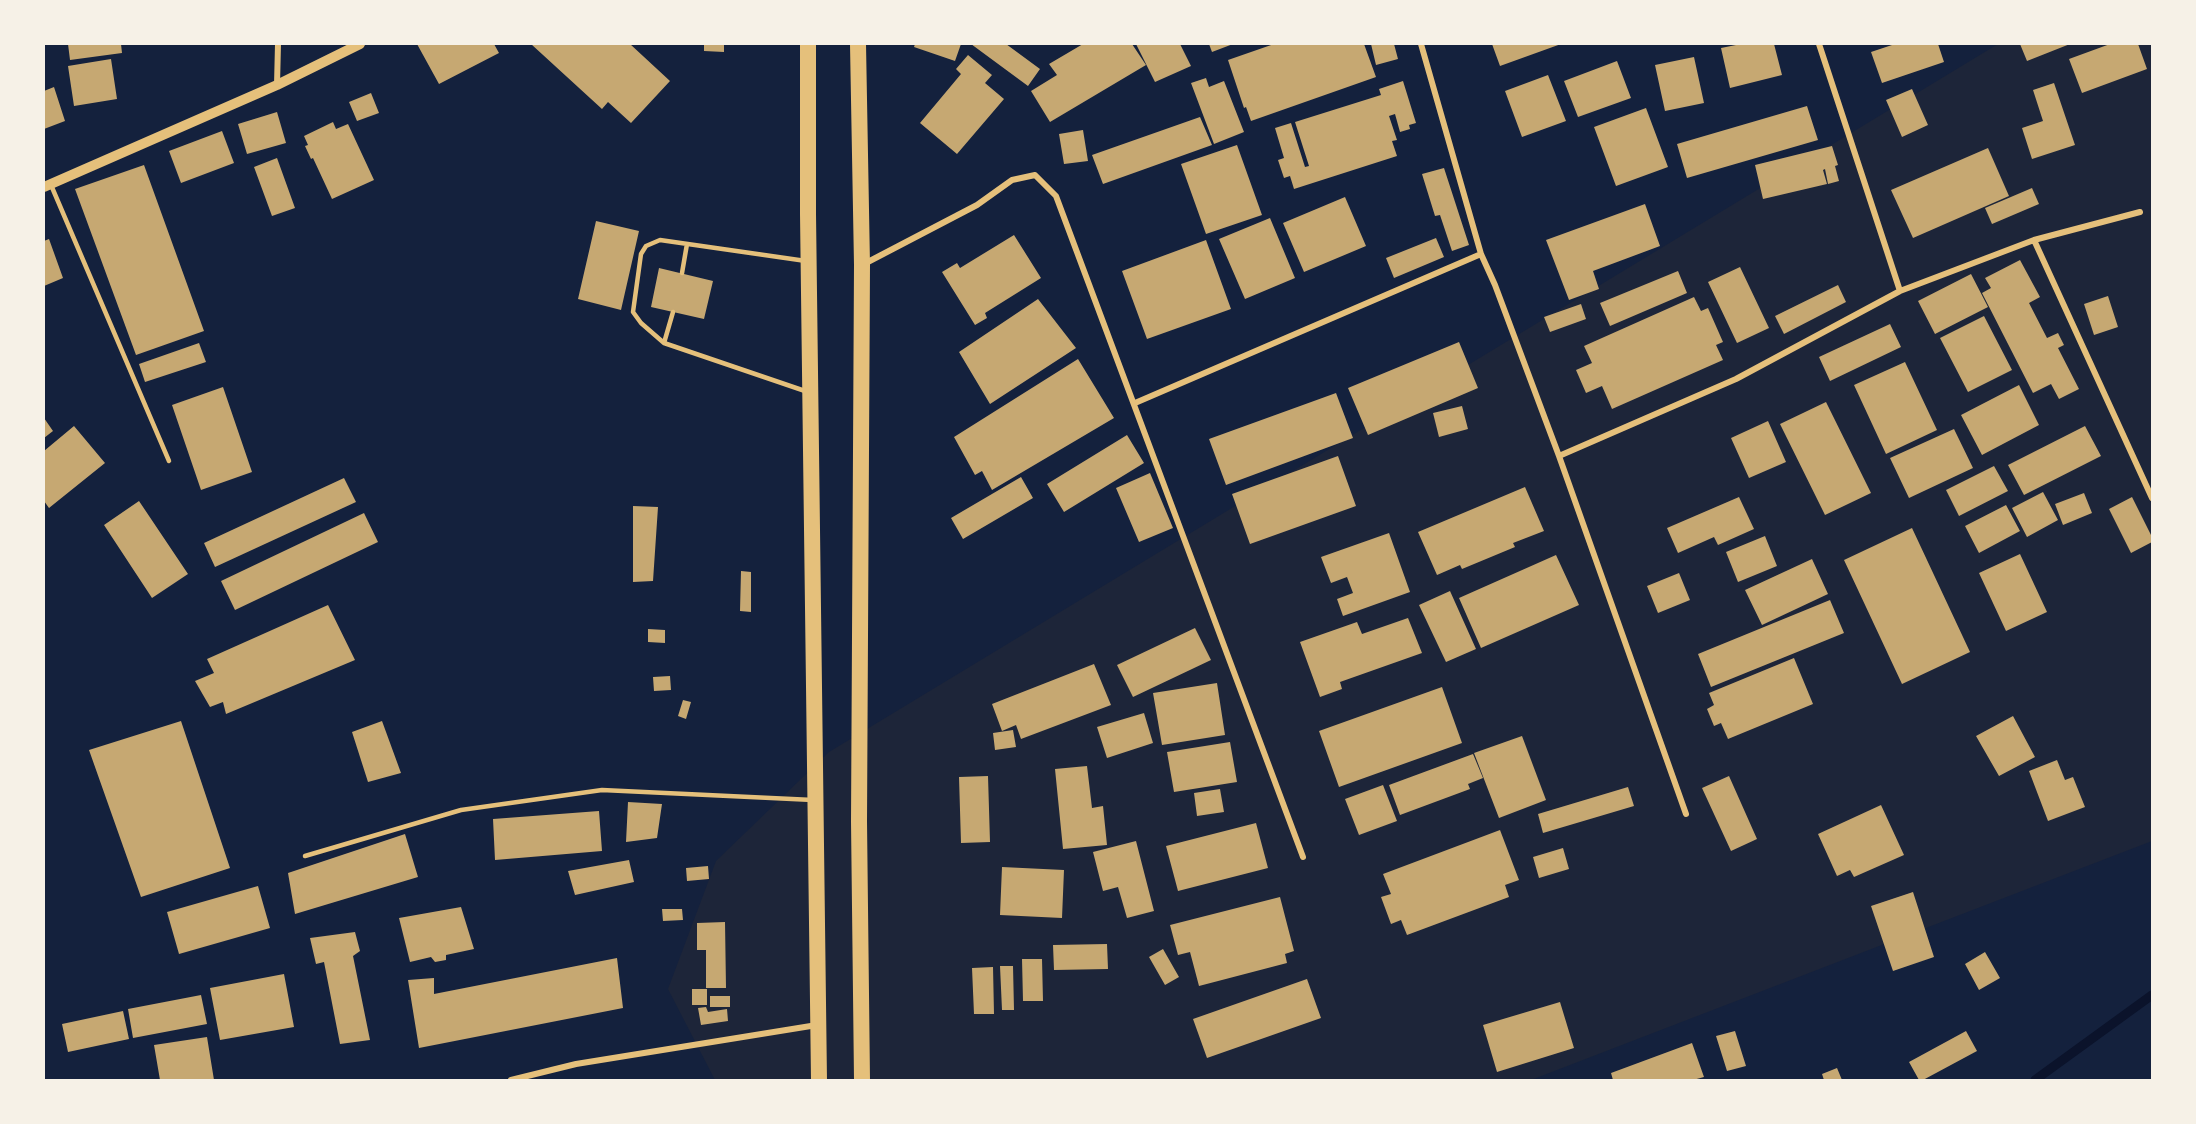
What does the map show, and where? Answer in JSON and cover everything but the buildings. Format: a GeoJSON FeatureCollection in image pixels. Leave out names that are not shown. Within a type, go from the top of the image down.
{"type":"FeatureCollection","features":[{"type":"Feature","properties":{"kind":"highway"},"geometry":{"type":"LineString","coordinates":[[808,44],[819,1080]]}},
{"type":"Feature","properties":{"kind":"highway"},"geometry":{"type":"LineString","coordinates":[[858,44],[862,265],[859,821],[862,1080]]}},
{"type":"Feature","properties":{"kind":"street"},"geometry":{"type":"LineString","coordinates":[[277,85],[278,44]]}},
{"type":"Feature","properties":{"kind":"street"},"geometry":{"type":"LineString","coordinates":[[47,185],[277,85],[360,44]]}},
{"type":"Feature","properties":{"kind":"street"},"geometry":{"type":"LineString","coordinates":[[1420,44],[1481,254],[1496,285],[1559,456],[1686,814]]}},
{"type":"Feature","properties":{"kind":"street"},"geometry":{"type":"LineString","coordinates":[[1819,44],[1900,291]]}},
{"type":"Feature","properties":{"kind":"street"},"geometry":{"type":"LineString","coordinates":[[862,265],[977,204],[1012,180],[1035,175],[1056,196],[1303,857]]}},
{"type":"Feature","properties":{"kind":"street"},"geometry":{"type":"LineString","coordinates":[[1559,456],[1736,379],[1900,291],[2034,240],[2140,212]]}},
{"type":"Feature","properties":{"kind":"street"},"geometry":{"type":"LineString","coordinates":[[2034,240],[2152,498]]}},
{"type":"Feature","properties":{"kind":"street"},"geometry":{"type":"LineString","coordinates":[[1135,403],[1481,254]]}},
{"type":"Feature","properties":{"kind":"street"},"geometry":{"type":"LineString","coordinates":[[511,1080],[576,1064],[818,1024]]}},
{"type":"Feature","properties":{"kind":"lane"},"geometry":{"type":"LineString","coordinates":[[47,185],[169,461]]}},
{"type":"Feature","properties":{"kind":"lane"},"geometry":{"type":"LineString","coordinates":[[809,261],[660,240],[646,246],[640,254],[633,312],[641,323],[664,343],[810,393]]}},
{"type":"Feature","properties":{"kind":"lane"},"geometry":{"type":"LineString","coordinates":[[682,273],[687,244]]}},
{"type":"Feature","properties":{"kind":"lane"},"geometry":{"type":"LineString","coordinates":[[664,343],[673,312]]}},
{"type":"Feature","properties":{"kind":"lane"},"geometry":{"type":"LineString","coordinates":[[305,856],[461,810],[603,790],[815,800]]}},
{"type":"Feature","properties":{"kind":"shaded area"},"geometry":{"type":"Polygon","coordinates":[[[1998,44],[2152,44],[2152,841],[1531,1080],[715,1080],[668,989],[716,861],[829,752],[1998,44]]]}},
{"type":"Feature","properties":{"kind":"waterway"},"geometry":{"type":"LineString","coordinates":[[2035,1080],[2152,995]]}}]}
